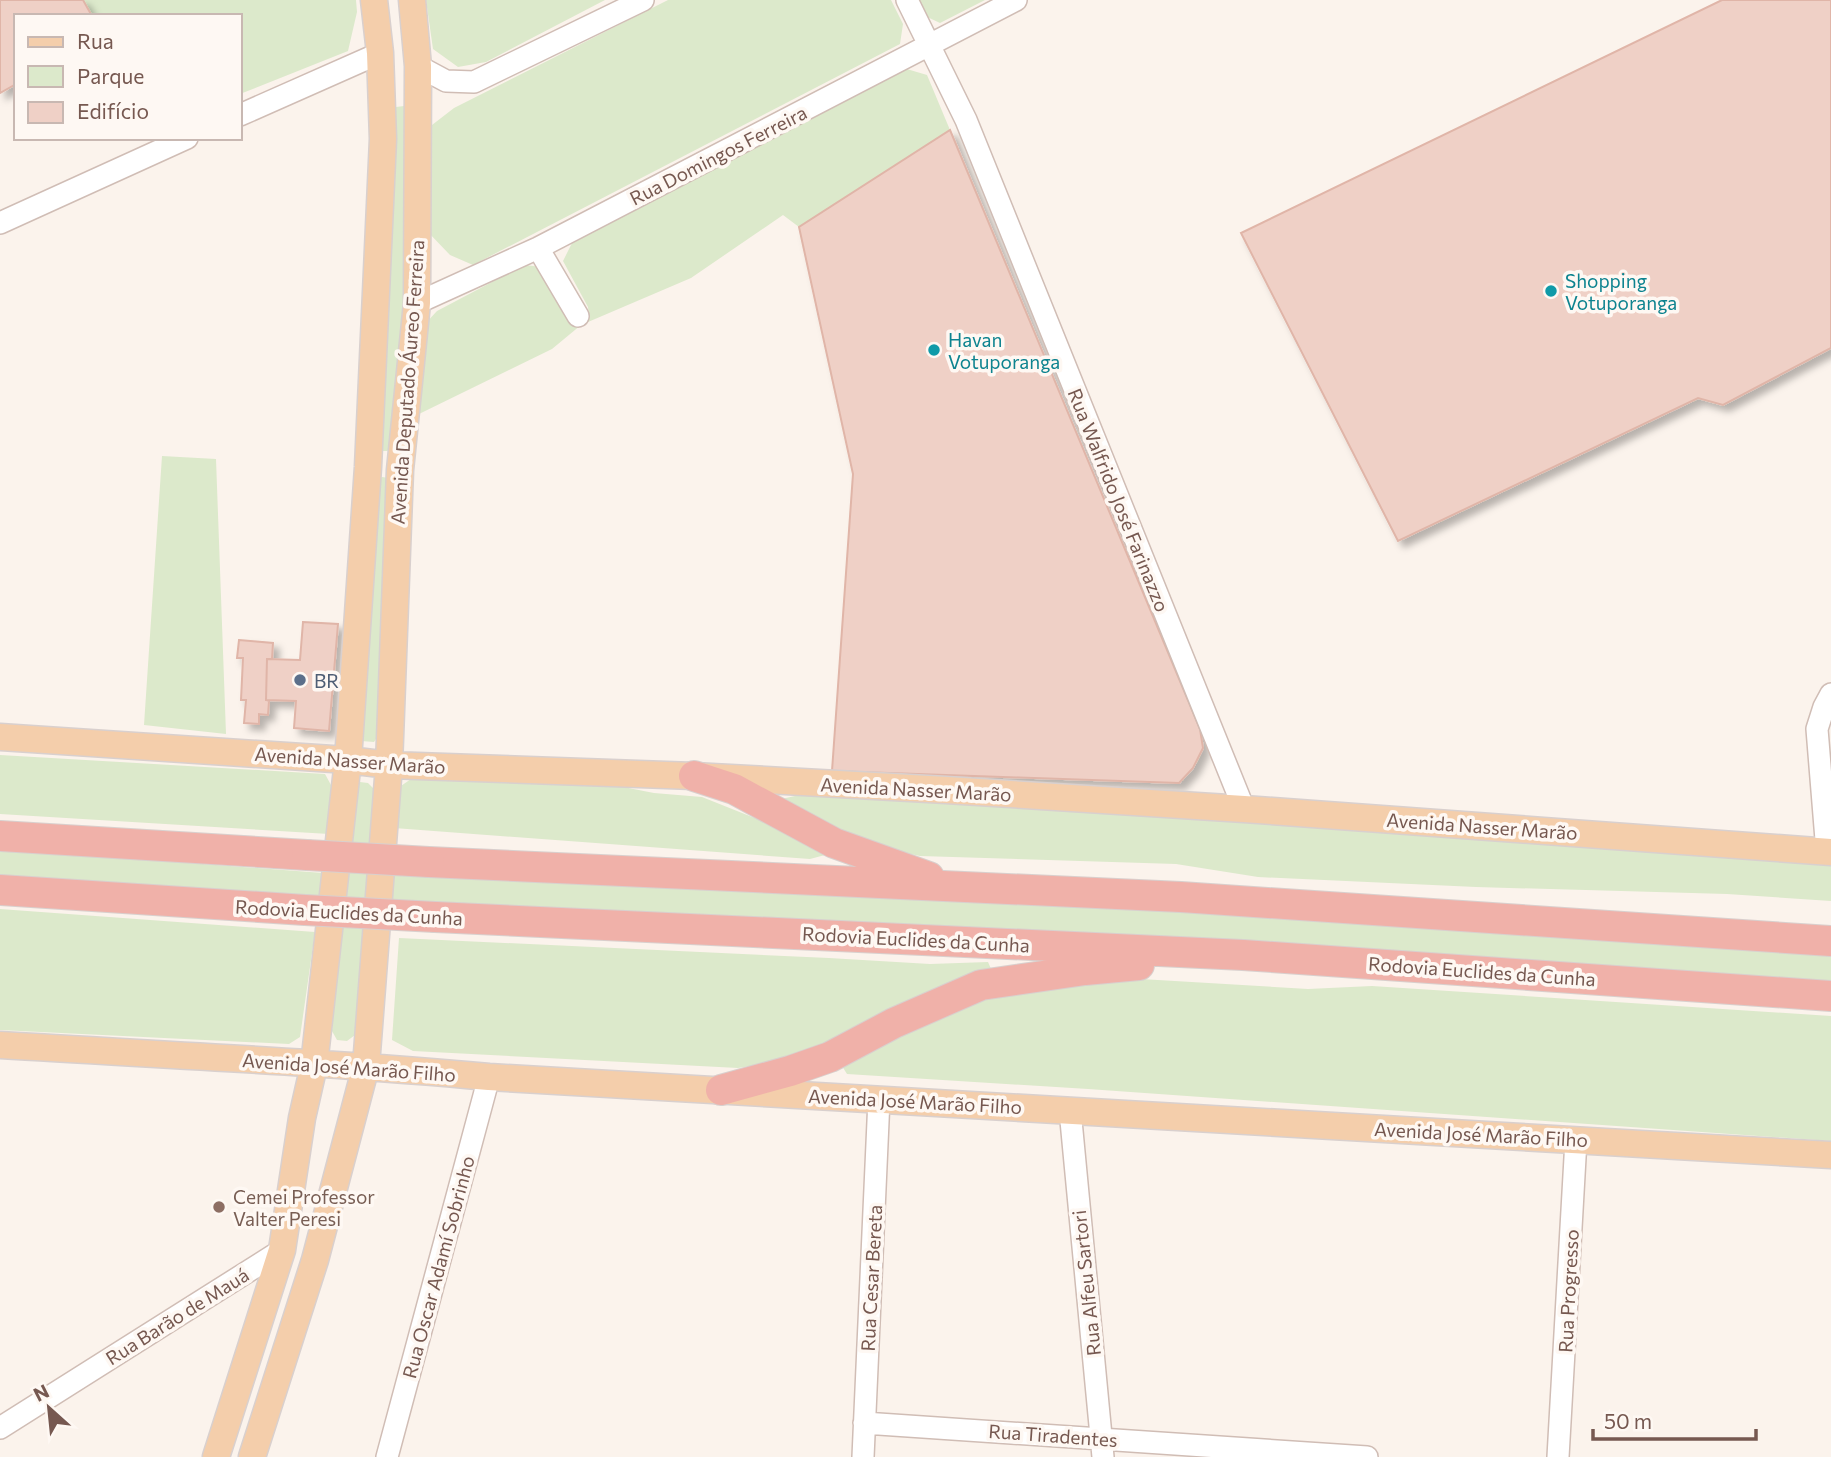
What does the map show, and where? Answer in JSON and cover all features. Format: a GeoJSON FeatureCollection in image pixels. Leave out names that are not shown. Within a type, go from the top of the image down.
{"type":"FeatureCollection","features":[{"type":"Feature","properties":{"kind":"highway"},"geometry":{"type":"LineString","coordinates":[[694,776],[734,789],[834,843],[959,887]]}},
{"type":"Feature","properties":{"kind":"highway"},"geometry":{"type":"LineString","coordinates":[[0,836],[429,862],[1181,897],[1831,942]]}},
{"type":"Feature","properties":{"kind":"highway","name":"Rodovia Euclides da Cunha"},"geometry":{"type":"LineString","coordinates":[[0,890],[435,917],[1243,955],[1831,996]]}},
{"type":"Feature","properties":{"kind":"highway"},"geometry":{"type":"LineString","coordinates":[[721,1090],[830,1057],[894,1023],[981,985],[1085,970],[1243,955]]}},
{"type":"Feature","properties":{"kind":"main road","name":"Avenida Deputado Áureo Ferreira"},"geometry":{"type":"LineString","coordinates":[[216,1457],[282,1250],[302,1118],[314,1065],[348,760],[368,467],[383,139],[380,52],[374,0]]}},
{"type":"Feature","properties":{"kind":"main road","name":"Avenida Deputado Áureo Ferreira"},"geometry":{"type":"LineString","coordinates":[[252,1457],[315,1260],[366,1066],[389,765],[400,470],[417,303],[418,66],[412,0]]}},
{"type":"Feature","properties":{"kind":"main road"},"geometry":{"type":"LineString","coordinates":[[380,52],[418,66]]}},
{"type":"Feature","properties":{"kind":"main road"},"geometry":{"type":"LineString","coordinates":[[368,467],[400,470]]}},
{"type":"Feature","properties":{"kind":"main road","name":"Avenida Nasser Marão"},"geometry":{"type":"LineString","coordinates":[[0,737],[389,765],[694,776],[1244,809],[1829,852]]}},
{"type":"Feature","properties":{"kind":"main road","name":"Avenida José Marão Filho"},"geometry":{"type":"LineString","coordinates":[[0,1045],[366,1066],[489,1077],[1831,1155]]}},
{"type":"Feature","properties":{"kind":"main road"},"geometry":{"type":"LineString","coordinates":[[282,1250],[315,1260]]}},
{"type":"Feature","properties":{"kind":"street"},"geometry":{"type":"LineString","coordinates":[[418,66],[446,81],[474,82],[643,0]]}},
{"type":"Feature","properties":{"kind":"street","name":"Rua Walfrido José Farinazzo"},"geometry":{"type":"LineString","coordinates":[[907,0],[966,120],[1244,809]]}},
{"type":"Feature","properties":{"kind":"street","name":"Rua Domingos Ferreira"},"geometry":{"type":"LineString","coordinates":[[417,303],[538,248],[1016,0]]}},
{"type":"Feature","properties":{"kind":"street"},"geometry":{"type":"LineString","coordinates":[[242,114],[380,52]]}},
{"type":"Feature","properties":{"kind":"street"},"geometry":{"type":"LineString","coordinates":[[0,223],[183,140]]}},
{"type":"Feature","properties":{"kind":"street"},"geometry":{"type":"LineString","coordinates":[[538,248],[578,316]]}},
{"type":"Feature","properties":{"kind":"street"},"geometry":{"type":"LineString","coordinates":[[1829,852],[1818,729],[1831,694]]}},
{"type":"Feature","properties":{"kind":"street","name":"Rua Oscar Adamí Sobrinho"},"geometry":{"type":"LineString","coordinates":[[387,1457],[489,1077]]}},
{"type":"Feature","properties":{"kind":"street","name":"Rua Cesar Bereta"},"geometry":{"type":"LineString","coordinates":[[863,1457],[879,1099]]}},
{"type":"Feature","properties":{"kind":"street","name":"Rua Alfeu Sartori"},"geometry":{"type":"LineString","coordinates":[[1070,1110],[1102,1447]]}},
{"type":"Feature","properties":{"kind":"street","name":"Rua Progresso"},"geometry":{"type":"LineString","coordinates":[[1553,1452],[1576,1140]]}},
{"type":"Feature","properties":{"kind":"street","name":"Rua Barão de Mauá"},"geometry":{"type":"LineString","coordinates":[[0,1428],[282,1250]]}},
{"type":"Feature","properties":{"kind":"street","name":"Rua Tiradentes"},"geometry":{"type":"LineString","coordinates":[[864,1423],[1102,1447],[1367,1457]]}},
{"type":"Feature","properties":{"kind":"green space"},"geometry":{"type":"Polygon","coordinates":[[[83,0],[356,0],[357,12],[348,51],[242,93],[242,14],[91,14],[83,0]]]}},
{"type":"Feature","properties":{"kind":"green space"},"geometry":{"type":"Polygon","coordinates":[[[426,0],[605,0],[486,62],[458,67],[433,49],[426,0]]]}},
{"type":"Feature","properties":{"kind":"green space"},"geometry":{"type":"Polygon","coordinates":[[[668,0],[891,0],[903,24],[900,44],[473,265],[450,255],[426,230],[432,125],[454,108],[668,0]]]}},
{"type":"Feature","properties":{"kind":"green space"},"geometry":{"type":"Polygon","coordinates":[[[915,0],[985,0],[940,23],[923,15],[915,0]]]}},
{"type":"Feature","properties":{"kind":"green space"},"geometry":{"type":"Polygon","coordinates":[[[900,67],[927,75],[950,130],[799,227],[783,215],[691,278],[581,325],[552,349],[419,414],[424,325],[437,311],[524,265],[542,267],[578,324],[589,318],[588,307],[563,261],[573,241],[900,67]]]}},
{"type":"Feature","properties":{"kind":"green space"},"geometry":{"type":"Polygon","coordinates":[[[404,106],[408,113],[403,304],[393,448],[378,451],[394,112],[396,107],[404,106]]]}},
{"type":"Feature","properties":{"kind":"green space"},"geometry":{"type":"Polygon","coordinates":[[[162,456],[216,459],[226,734],[144,725],[162,456]]]}},
{"type":"Feature","properties":{"kind":"green space"},"geometry":{"type":"Polygon","coordinates":[[[382,477],[389,478],[378,736],[374,742],[361,741],[374,483],[382,477]]]}},
{"type":"Feature","properties":{"kind":"green space"},"geometry":{"type":"Polygon","coordinates":[[[0,755],[325,774],[331,785],[329,834],[0,814],[0,755]]]}},
{"type":"Feature","properties":{"kind":"green space"},"geometry":{"type":"Polygon","coordinates":[[[411,779],[608,784],[654,793],[702,797],[780,828],[825,855],[810,859],[394,828],[398,788],[411,779]]]}},
{"type":"Feature","properties":{"kind":"green space"},"geometry":{"type":"Polygon","coordinates":[[[360,782],[368,783],[374,789],[355,1035],[347,1041],[337,1040],[332,1031],[355,787],[360,782]]]}},
{"type":"Feature","properties":{"kind":"green space"},"geometry":{"type":"Polygon","coordinates":[[[795,796],[888,796],[1831,860],[1831,901],[1727,894],[1258,877],[1176,864],[920,856],[838,838],[777,800],[795,796]]]}},
{"type":"Feature","properties":{"kind":"green space"},"geometry":{"type":"Polygon","coordinates":[[[0,849],[323,873],[320,896],[0,876],[0,849]]]}},
{"type":"Feature","properties":{"kind":"green space"},"geometry":{"type":"Polygon","coordinates":[[[388,874],[960,896],[1831,951],[1831,985],[388,901],[388,874]]]}},
{"type":"Feature","properties":{"kind":"green space"},"geometry":{"type":"Polygon","coordinates":[[[0,909],[315,932],[300,1037],[289,1044],[0,1030],[0,909]]]}},
{"type":"Feature","properties":{"kind":"green space"},"geometry":{"type":"Polygon","coordinates":[[[399,938],[930,964],[988,962],[992,971],[820,1048],[775,1062],[738,1068],[413,1051],[392,1040],[399,938]]]}},
{"type":"Feature","properties":{"kind":"green space"},"geometry":{"type":"Polygon","coordinates":[[[1124,978],[1308,989],[1372,986],[1831,1016],[1831,1141],[847,1074],[842,1066],[986,991],[1124,978]]]}},
{"type":"Feature","properties":{"kind":"building"},"geometry":{"type":"Polygon","coordinates":[[[0,0],[83,0],[91,14],[14,14],[14,85],[0,93],[0,0]]]}},
{"type":"Feature","properties":{"kind":"building","name":"Shopping Votuporanga"},"geometry":{"type":"Polygon","coordinates":[[[1722,0],[1831,0],[1831,348],[1723,405],[1698,398],[1398,541],[1241,233],[1722,0]]]}},
{"type":"Feature","properties":{"kind":"building","name":"Havan Votuporanga"},"geometry":{"type":"Polygon","coordinates":[[[950,130],[1200,729],[1203,748],[1193,768],[1179,783],[832,771],[853,474],[799,227],[950,130]]]}},
{"type":"Feature","properties":{"kind":"building","name":"BR"},"geometry":{"type":"Polygon","coordinates":[[[303,622],[338,624],[329,731],[294,728],[296,701],[266,700],[267,659],[300,660],[303,622]]]}},
{"type":"Feature","properties":{"kind":"building"},"geometry":{"type":"Polygon","coordinates":[[[239,640],[273,643],[272,659],[267,659],[268,715],[259,714],[259,724],[244,723],[246,700],[241,700],[243,658],[237,658],[239,640]]]}},
{"type":"Feature","properties":{"kind":"place","name":"Shopping Votuporanga"},"geometry":{"type":"Point","coordinates":[1551,291]}},
{"type":"Feature","properties":{"kind":"place","name":"Havan Votuporanga"},"geometry":{"type":"Point","coordinates":[934,350]}},
{"type":"Feature","properties":{"kind":"place","name":"BR"},"geometry":{"type":"Point","coordinates":[300,680]}},
{"type":"Feature","properties":{"kind":"place","name":"Cemei Professor Valter Peresi"},"geometry":{"type":"Point","coordinates":[219,1207]}}]}
